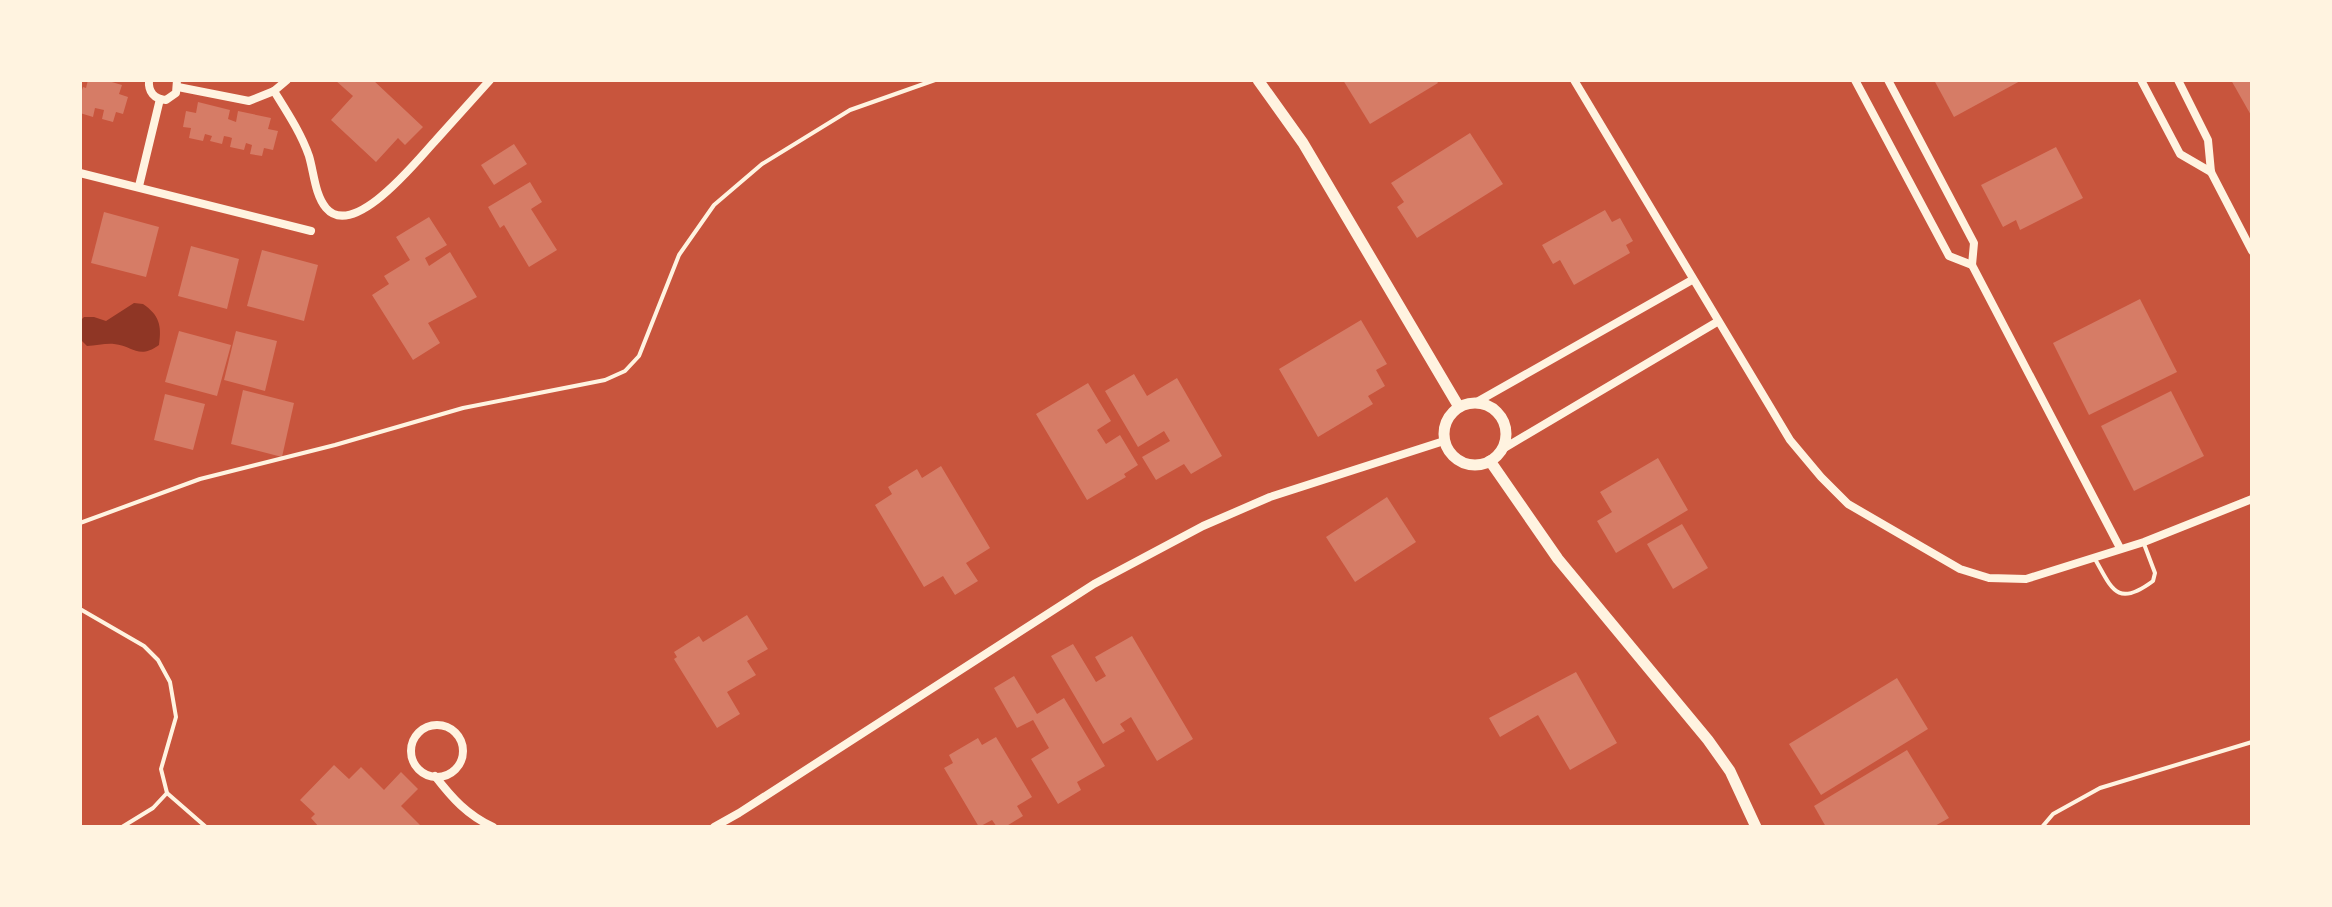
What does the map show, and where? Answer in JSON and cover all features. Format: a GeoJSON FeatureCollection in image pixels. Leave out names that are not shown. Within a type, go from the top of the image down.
{"type":"FeatureCollection","features":[{"type":"Feature","properties":{"kind":"street"},"geometry":{"type":"LineString","coordinates":[[149,80],[150,92],[160,99],[172,97],[178,84],[249,101],[274,91],[287,80]]}},
{"type":"Feature","properties":{"kind":"street"},"geometry":{"type":"LineString","coordinates":[[274,91],[308,154],[321,201],[329,212],[340,216],[353,214],[400,182],[490,80]]}},
{"type":"Feature","properties":{"kind":"street"},"geometry":{"type":"LineString","coordinates":[[1258,80],[1303,143],[1459,407]]}},
{"type":"Feature","properties":{"kind":"street"},"geometry":{"type":"LineString","coordinates":[[1574,80],[1790,440],[1848,504],[1960,569],[1989,578],[2026,579],[2144,542],[2252,499]]}},
{"type":"Feature","properties":{"kind":"street"},"geometry":{"type":"LineString","coordinates":[[1855,80],[1949,256],[1972,265]]}},
{"type":"Feature","properties":{"kind":"street"},"geometry":{"type":"LineString","coordinates":[[1888,80],[1974,243],[1972,265],[2120,548]]}},
{"type":"Feature","properties":{"kind":"street"},"geometry":{"type":"LineString","coordinates":[[2141,80],[2180,154],[2211,172]]}},
{"type":"Feature","properties":{"kind":"street"},"geometry":{"type":"LineString","coordinates":[[2178,80],[2208,140],[2211,172],[2252,251]]}},
{"type":"Feature","properties":{"kind":"street"},"geometry":{"type":"LineString","coordinates":[[139,186],[160,99]]}},
{"type":"Feature","properties":{"kind":"street"},"geometry":{"type":"LineString","coordinates":[[80,173],[311,231]]}},
{"type":"Feature","properties":{"kind":"street"},"geometry":{"type":"LineString","coordinates":[[1692,280],[1475,403],[1459,407],[1448,418],[1444,441],[1448,450],[1462,462],[1481,465],[1490,461],[1501,450],[1717,322]]}},
{"type":"Feature","properties":{"kind":"street"},"geometry":{"type":"LineString","coordinates":[[1475,403],[1487,406],[1501,419],[1505,438],[1501,450]]}},
{"type":"Feature","properties":{"kind":"street"},"geometry":{"type":"LineString","coordinates":[[714,827],[1094,584],[1203,526],[1270,497],[1444,441]]}},
{"type":"Feature","properties":{"kind":"street"},"geometry":{"type":"LineString","coordinates":[[1490,461],[1558,559],[1708,740],[1730,771],[1756,827]]}},
{"type":"Feature","properties":{"kind":"street"},"geometry":{"type":"LineString","coordinates":[[435,776],[452,772],[458,766],[463,749],[456,734],[442,725],[425,727],[414,739],[411,747],[414,763],[427,775],[435,776],[458,805],[493,827]]}},
{"type":"Feature","properties":{"kind":"lane"},"geometry":{"type":"LineString","coordinates":[[80,523],[200,479],[463,408],[605,380],[625,371],[639,356],[649,336],[679,255],[714,205],[762,164],[850,110],[935,80]]}},
{"type":"Feature","properties":{"kind":"lane"},"geometry":{"type":"LineString","coordinates":[[2093,556],[2113,591],[2128,593],[2153,581],[2155,573],[2144,542]]}},
{"type":"Feature","properties":{"kind":"lane"},"geometry":{"type":"LineString","coordinates":[[80,609],[144,646],[158,660],[170,682],[176,717],[161,769],[167,793],[206,827]]}},
{"type":"Feature","properties":{"kind":"lane"},"geometry":{"type":"LineString","coordinates":[[2042,827],[2053,814],[2100,788],[2252,742]]}},
{"type":"Feature","properties":{"kind":"lane"},"geometry":{"type":"LineString","coordinates":[[122,827],[153,808],[167,793]]}},
{"type":"Feature","properties":{"kind":"shaded area"},"geometry":{"type":"Polygon","coordinates":[[[134,303],[143,304],[156,317],[159,345],[141,352],[114,344],[87,346],[80,339],[80,321],[84,317],[106,321],[134,303]]]}},
{"type":"Feature","properties":{"kind":"building"},"geometry":{"type":"Polygon","coordinates":[[[88,80],[105,80],[122,85],[119,94],[128,97],[123,114],[116,112],[113,122],[102,119],[104,110],[95,108],[93,117],[80,113],[80,97],[88,80]]]}},
{"type":"Feature","properties":{"kind":"building"},"geometry":{"type":"Polygon","coordinates":[[[335,80],[373,80],[423,127],[405,145],[398,138],[376,162],[331,120],[353,96],[335,80]]]}},
{"type":"Feature","properties":{"kind":"building"},"geometry":{"type":"Polygon","coordinates":[[[1343,80],[1436,80],[1438,83],[1370,124],[1343,80]]]}},
{"type":"Feature","properties":{"kind":"building"},"geometry":{"type":"Polygon","coordinates":[[[1934,80],[2022,80],[1954,117],[1934,80]]]}},
{"type":"Feature","properties":{"kind":"building"},"geometry":{"type":"Polygon","coordinates":[[[2231,80],[2252,80],[2252,117],[2231,80]]]}},
{"type":"Feature","properties":{"kind":"building"},"geometry":{"type":"Polygon","coordinates":[[[198,102],[230,110],[228,119],[236,122],[238,111],[271,118],[268,129],[278,131],[273,150],[264,148],[262,156],[250,154],[252,145],[246,143],[244,150],[230,147],[232,138],[229,137],[224,136],[222,144],[210,141],[212,136],[205,134],[203,141],[189,138],[191,128],[183,127],[186,111],[196,113],[198,102]]]}},
{"type":"Feature","properties":{"kind":"building"},"geometry":{"type":"Polygon","coordinates":[[[1470,133],[1503,184],[1417,238],[1397,207],[1404,202],[1391,183],[1470,133]]]}},
{"type":"Feature","properties":{"kind":"building"},"geometry":{"type":"Polygon","coordinates":[[[514,144],[527,164],[494,185],[481,165],[514,144]]]}},
{"type":"Feature","properties":{"kind":"building"},"geometry":{"type":"Polygon","coordinates":[[[2056,147],[2083,198],[2020,230],[2016,220],[2003,227],[1981,185],[2056,147]]]}},
{"type":"Feature","properties":{"kind":"building"},"geometry":{"type":"Polygon","coordinates":[[[530,182],[542,202],[531,209],[557,250],[529,267],[504,225],[500,228],[488,207],[530,182]]]}},
{"type":"Feature","properties":{"kind":"building"},"geometry":{"type":"Polygon","coordinates":[[[1605,210],[1612,222],[1620,218],[1633,241],[1626,245],[1630,253],[1574,285],[1560,260],[1553,264],[1542,245],[1605,210]]]}},
{"type":"Feature","properties":{"kind":"building"},"geometry":{"type":"Polygon","coordinates":[[[104,212],[159,227],[146,277],[91,263],[104,212]]]}},
{"type":"Feature","properties":{"kind":"building"},"geometry":{"type":"Polygon","coordinates":[[[429,217],[447,245],[425,258],[429,266],[450,252],[477,297],[428,323],[440,343],[413,360],[372,295],[389,284],[384,276],[410,260],[396,237],[429,217]]]}},
{"type":"Feature","properties":{"kind":"building"},"geometry":{"type":"Polygon","coordinates":[[[191,246],[239,259],[227,309],[178,296],[191,246]]]}},
{"type":"Feature","properties":{"kind":"building"},"geometry":{"type":"Polygon","coordinates":[[[262,250],[318,265],[304,321],[247,306],[262,250]]]}},
{"type":"Feature","properties":{"kind":"building"},"geometry":{"type":"Polygon","coordinates":[[[2140,299],[2177,372],[2089,415],[2053,343],[2140,299]]]}},
{"type":"Feature","properties":{"kind":"building"},"geometry":{"type":"Polygon","coordinates":[[[1361,320],[1387,364],[1376,370],[1385,386],[1368,396],[1373,404],[1318,437],[1279,369],[1361,320]]]}},
{"type":"Feature","properties":{"kind":"building"},"geometry":{"type":"Polygon","coordinates":[[[179,331],[231,345],[217,396],[165,382],[179,331]]]}},
{"type":"Feature","properties":{"kind":"building"},"geometry":{"type":"Polygon","coordinates":[[[236,331],[277,341],[265,391],[224,380],[236,331]]]}},
{"type":"Feature","properties":{"kind":"building"},"geometry":{"type":"Polygon","coordinates":[[[1134,374],[1147,396],[1177,378],[1222,456],[1191,474],[1184,464],[1156,480],[1142,457],[1170,441],[1164,431],[1138,447],[1105,391],[1134,374]]]}},
{"type":"Feature","properties":{"kind":"building"},"geometry":{"type":"Polygon","coordinates":[[[1088,383],[1111,421],[1097,430],[1106,444],[1120,435],[1138,465],[1124,474],[1126,477],[1087,500],[1036,414],[1088,383]]]}},
{"type":"Feature","properties":{"kind":"building"},"geometry":{"type":"Polygon","coordinates":[[[243,390],[294,403],[282,457],[231,444],[243,390]]]}},
{"type":"Feature","properties":{"kind":"building"},"geometry":{"type":"Polygon","coordinates":[[[2171,391],[2204,456],[2134,491],[2101,426],[2171,391]]]}},
{"type":"Feature","properties":{"kind":"building"},"geometry":{"type":"Polygon","coordinates":[[[165,394],[205,404],[193,450],[154,440],[165,394]]]}},
{"type":"Feature","properties":{"kind":"building"},"geometry":{"type":"Polygon","coordinates":[[[1658,458],[1688,510],[1616,553],[1597,521],[1612,512],[1600,492],[1658,458]]]}},
{"type":"Feature","properties":{"kind":"building"},"geometry":{"type":"Polygon","coordinates":[[[941,466],[990,548],[966,563],[978,581],[955,595],[943,576],[924,587],[875,505],[892,494],[888,487],[917,469],[922,478],[941,466]]]}},
{"type":"Feature","properties":{"kind":"building"},"geometry":{"type":"Polygon","coordinates":[[[1387,497],[1416,542],[1355,582],[1326,537],[1387,497]]]}},
{"type":"Feature","properties":{"kind":"building"},"geometry":{"type":"Polygon","coordinates":[[[1682,524],[1708,568],[1673,589],[1647,544],[1682,524]]]}},
{"type":"Feature","properties":{"kind":"building"},"geometry":{"type":"Polygon","coordinates":[[[747,615],[768,649],[747,661],[756,675],[727,692],[740,714],[717,728],[674,659],[677,657],[674,652],[699,636],[703,642],[747,615]]]}},
{"type":"Feature","properties":{"kind":"building"},"geometry":{"type":"Polygon","coordinates":[[[1132,636],[1193,739],[1157,761],[1131,717],[1120,724],[1125,731],[1103,744],[1051,656],[1073,644],[1096,682],[1106,676],[1095,657],[1132,636]]]}},
{"type":"Feature","properties":{"kind":"building"},"geometry":{"type":"Polygon","coordinates":[[[1576,672],[1617,743],[1570,770],[1538,715],[1500,737],[1489,718],[1576,672]]]}},
{"type":"Feature","properties":{"kind":"building"},"geometry":{"type":"Polygon","coordinates":[[[1014,676],[1037,714],[1064,698],[1105,766],[1077,782],[1081,790],[1058,804],[1031,759],[1049,748],[1033,720],[1017,728],[994,688],[1014,676]]]}},
{"type":"Feature","properties":{"kind":"building"},"geometry":{"type":"Polygon","coordinates":[[[1897,678],[1928,729],[1821,795],[1789,744],[1897,678]]]}},
{"type":"Feature","properties":{"kind":"building"},"geometry":{"type":"Polygon","coordinates":[[[996,737],[1032,797],[1017,806],[1023,816],[1005,827],[997,827],[992,820],[979,827],[944,768],[953,763],[949,755],[978,738],[982,745],[996,737]]]}},
{"type":"Feature","properties":{"kind":"building"},"geometry":{"type":"Polygon","coordinates":[[[1907,750],[1949,818],[1933,827],[1826,827],[1814,806],[1907,750]]]}},
{"type":"Feature","properties":{"kind":"building"},"geometry":{"type":"Polygon","coordinates":[[[334,765],[349,779],[361,767],[384,790],[401,772],[418,789],[401,806],[422,827],[319,827],[311,818],[315,814],[300,800],[334,765]]]}}]}
